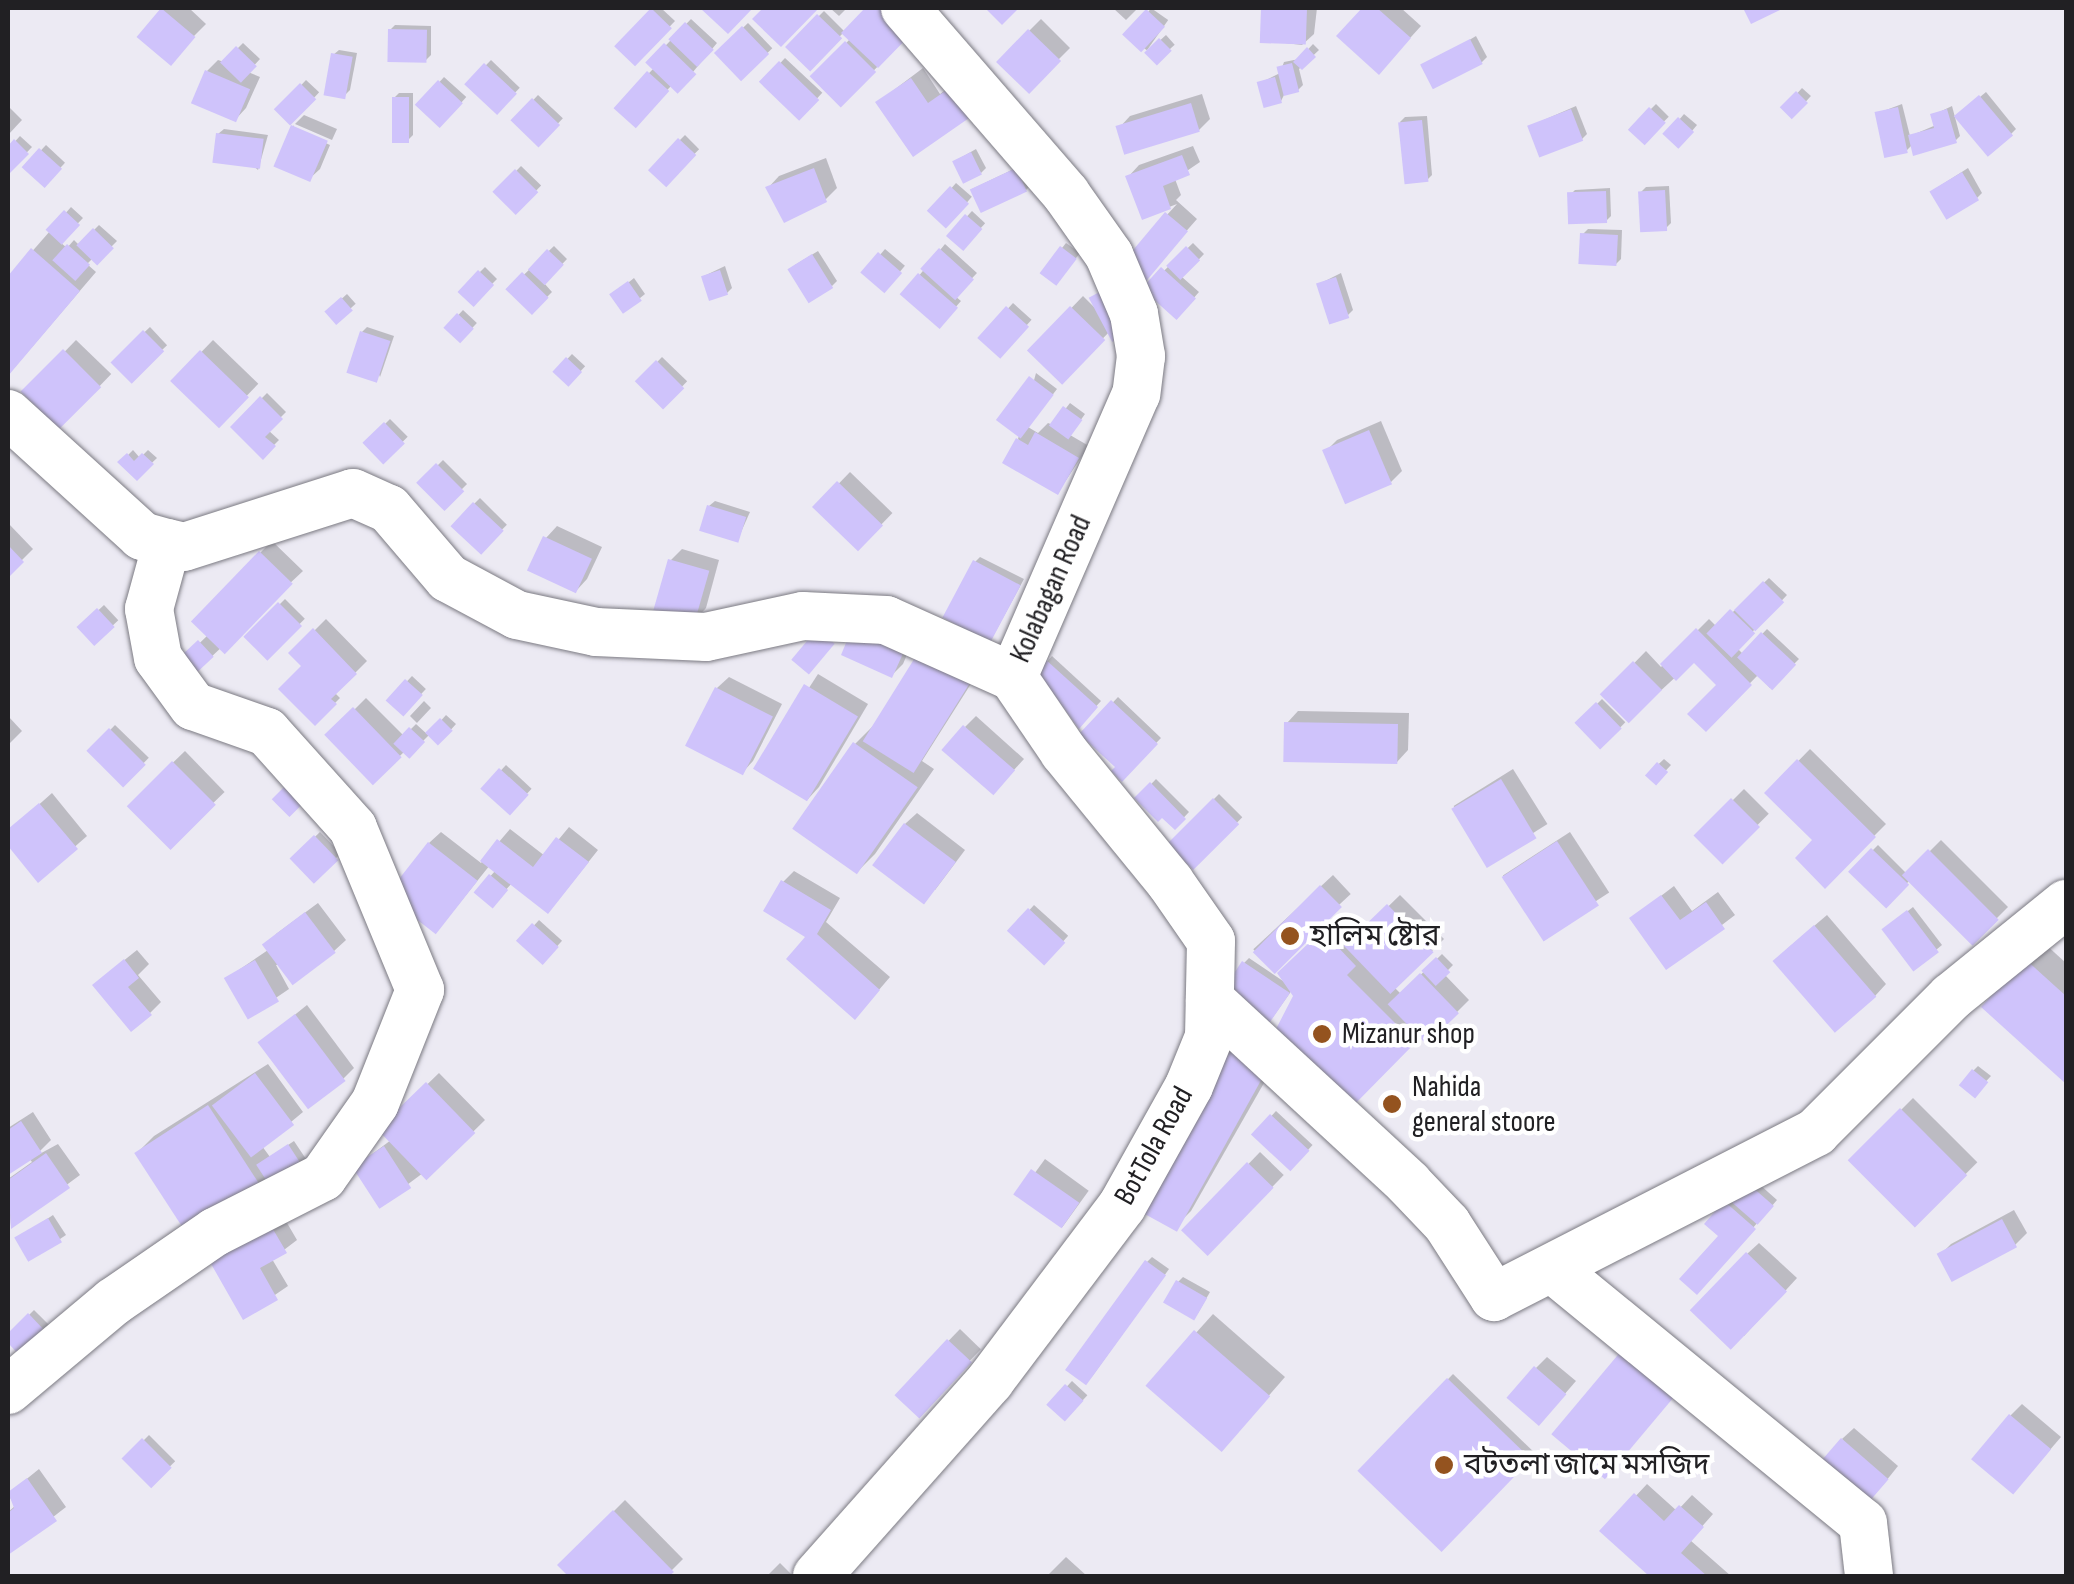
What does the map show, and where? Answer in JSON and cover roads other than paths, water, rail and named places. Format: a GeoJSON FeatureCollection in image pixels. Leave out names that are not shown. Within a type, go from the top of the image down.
{"type":"FeatureCollection","features":[{"type":"Feature","properties":{"kind":"street","name":"Kolabagan Road"},"geometry":{"type":"LineString","coordinates":[[167,542],[184,547],[352,493],[389,509],[448,578],[517,615],[596,632],[706,637],[803,616],[886,620],[1012,676],[1136,394],[1141,356],[1134,314],[1109,256],[1066,194],[905,8]]}},
{"type":"Feature","properties":{"kind":"street"},"geometry":{"type":"LineString","coordinates":[[8,414],[142,536],[167,542],[149,608],[158,658],[193,706],[267,732],[353,828],[420,990],[375,1103],[323,1177],[215,1232],[112,1302],[8,1390]]}},
{"type":"Feature","properties":{"kind":"street","name":"BotTola Road"},"geometry":{"type":"LineString","coordinates":[[817,1576],[891,1488],[990,1382],[1122,1206],[1189,1086],[1209,1036],[1210,941],[1170,882],[1064,752],[1012,676]]}},
{"type":"Feature","properties":{"kind":"street"},"geometry":{"type":"LineString","coordinates":[[1210,1000],[1408,1182],[1446,1224],[1494,1297],[1554,1270],[1816,1132],[1951,997],[2066,904]]}},
{"type":"Feature","properties":{"kind":"street"},"geometry":{"type":"LineString","coordinates":[[1554,1270],[1863,1523],[1869,1576]]}},
{"type":"Feature","properties":{"kind":"place","name":"হালিম ষ্টোর"},"geometry":{"type":"Point","coordinates":[1290,936]}},
{"type":"Feature","properties":{"kind":"place","name":"Mizanur shop"},"geometry":{"type":"Point","coordinates":[1322,1034]}},
{"type":"Feature","properties":{"kind":"place","name":"Nahida general stoore"},"geometry":{"type":"Point","coordinates":[1392,1104]}},
{"type":"Feature","properties":{"kind":"place","name":"বটতলা জামে মসজিদ"},"geometry":{"type":"Point","coordinates":[1444,1465]}}]}
